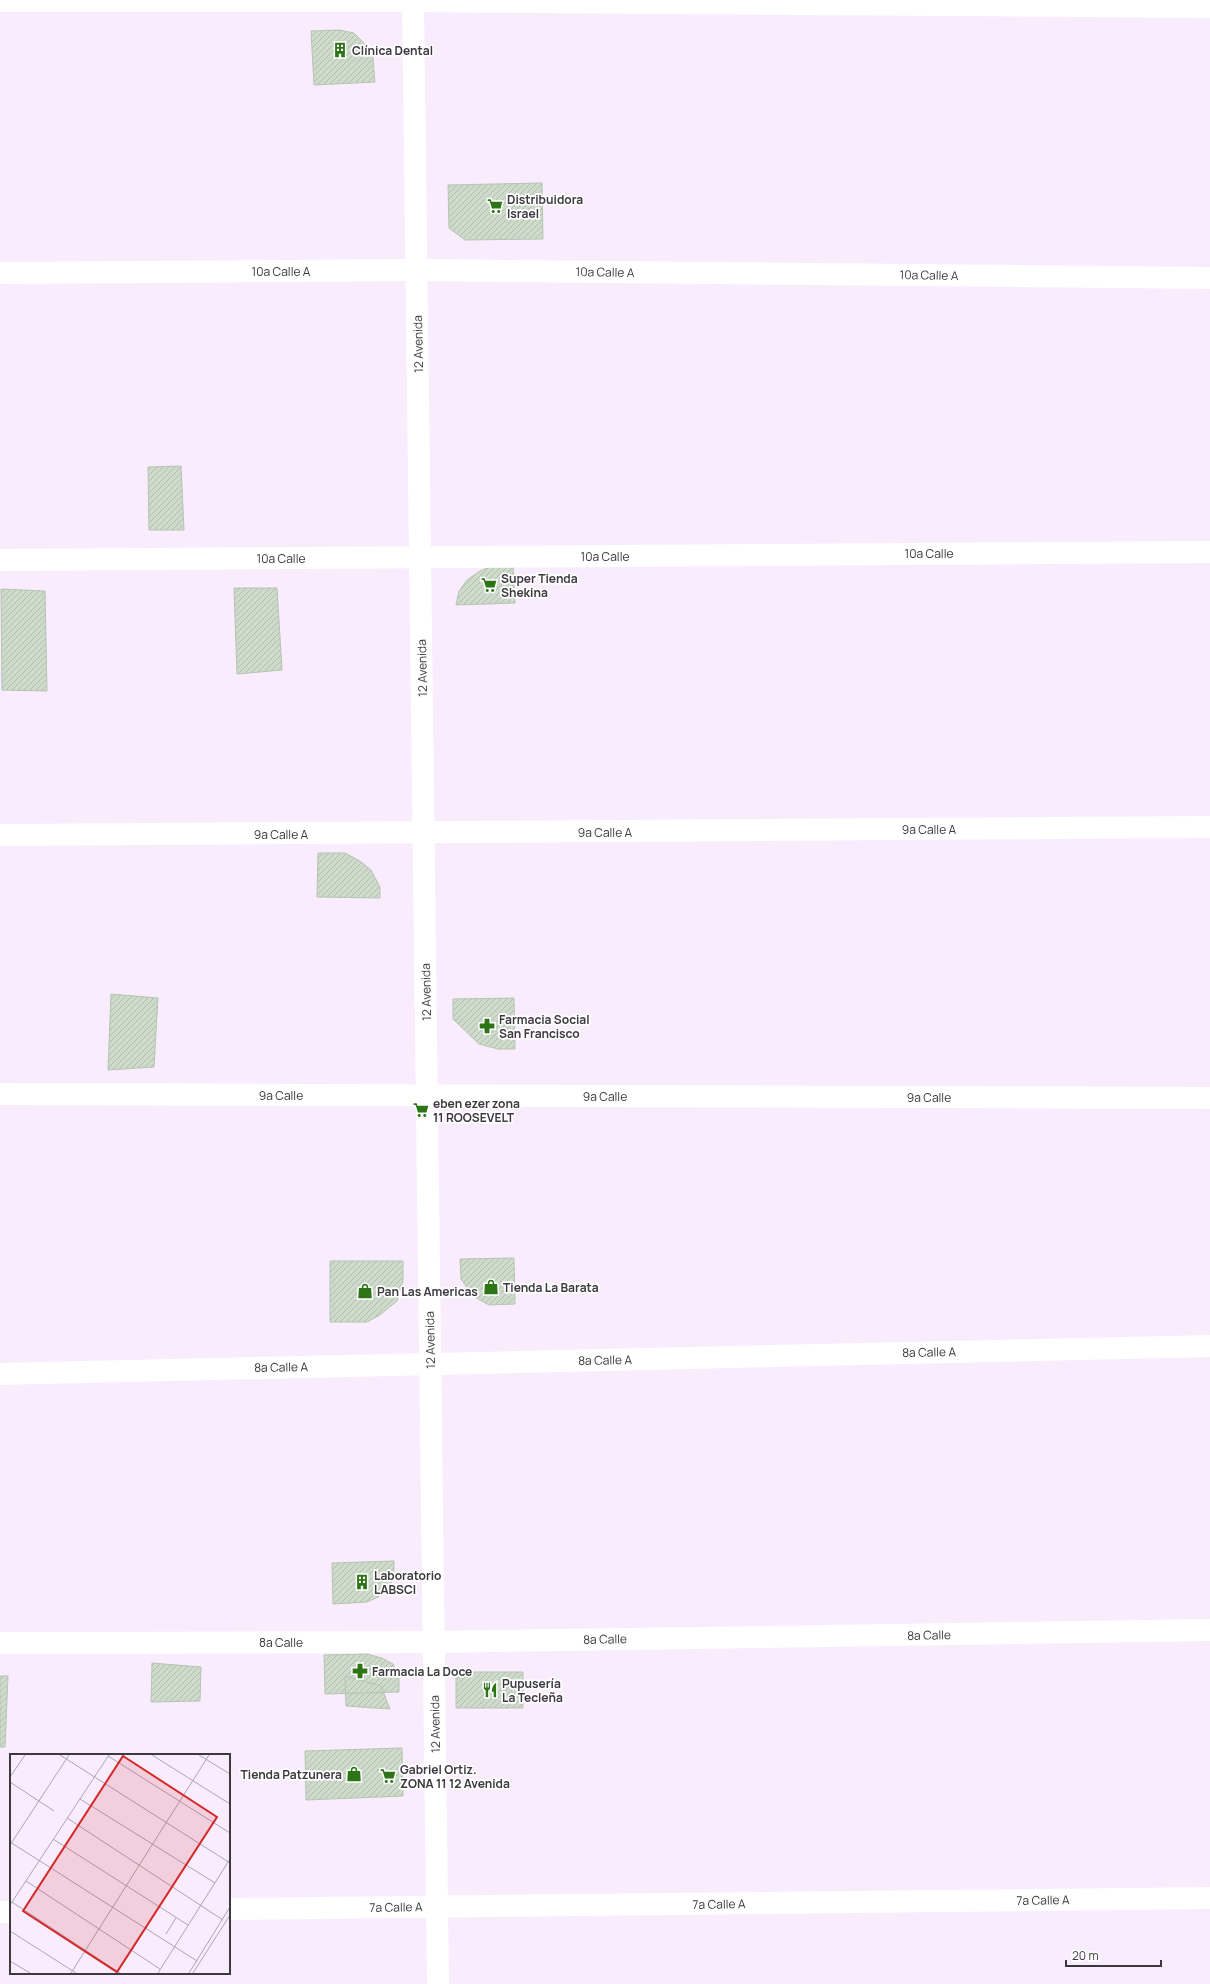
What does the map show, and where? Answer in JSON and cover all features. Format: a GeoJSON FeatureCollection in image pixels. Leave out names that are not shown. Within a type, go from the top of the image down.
{"type":"FeatureCollection","features":[{"type":"Feature","properties":{"kind":"street"},"geometry":{"type":"LineString","coordinates":[[0,1],[414,0],[1210,7]]}},
{"type":"Feature","properties":{"kind":"street","name":"12 Avenida"},"geometry":{"type":"LineString","coordinates":[[414,0],[438,1984]]}},
{"type":"Feature","properties":{"kind":"street","name":"10a Calle A"},"geometry":{"type":"LineString","coordinates":[[0,273],[417,270],[1210,278]]}},
{"type":"Feature","properties":{"kind":"street","name":"10a Calle"},"geometry":{"type":"LineString","coordinates":[[0,560],[1210,552]]}},
{"type":"Feature","properties":{"kind":"street","name":"9a Calle A"},"geometry":{"type":"LineString","coordinates":[[0,835],[1210,826]]}},
{"type":"Feature","properties":{"kind":"street","name":"9a Calle"},"geometry":{"type":"LineString","coordinates":[[0,1094],[1210,1098]]}},
{"type":"Feature","properties":{"kind":"street","name":"8a Calle A"},"geometry":{"type":"LineString","coordinates":[[0,1374],[1210,1346]]}},
{"type":"Feature","properties":{"kind":"street","name":"8a Calle"},"geometry":{"type":"LineString","coordinates":[[0,1643],[434,1642],[1210,1630]]}},
{"type":"Feature","properties":{"kind":"street","name":"7a Calle A"},"geometry":{"type":"LineString","coordinates":[[230,1909],[1210,1898]]}},
{"type":"Feature","properties":{"kind":"building","name":"Clínica Dental"},"geometry":{"type":"Polygon","coordinates":[[[339,30],[354,33],[363,42],[373,58],[375,82],[314,85],[311,31],[339,30]]]}},
{"type":"Feature","properties":{"kind":"building","name":"Distribuidora Israel"},"geometry":{"type":"Polygon","coordinates":[[[542,183],[543,239],[465,240],[449,228],[448,185],[542,183]]]}},
{"type":"Feature","properties":{"kind":"building"},"geometry":{"type":"Polygon","coordinates":[[[181,466],[184,530],[149,530],[148,467],[181,466]]]}},
{"type":"Feature","properties":{"kind":"building","name":"Super Tienda Shekina"},"geometry":{"type":"Polygon","coordinates":[[[513,564],[515,603],[456,605],[459,591],[467,580],[480,571],[495,565],[513,564]]]}},
{"type":"Feature","properties":{"kind":"building"},"geometry":{"type":"Polygon","coordinates":[[[234,588],[277,588],[282,670],[237,674],[234,588]]]}},
{"type":"Feature","properties":{"kind":"building"},"geometry":{"type":"Polygon","coordinates":[[[1,589],[45,591],[47,691],[2,690],[1,589]]]}},
{"type":"Feature","properties":{"kind":"building"},"geometry":{"type":"Polygon","coordinates":[[[318,853],[345,853],[360,861],[371,870],[380,887],[380,898],[317,897],[318,853]]]}},
{"type":"Feature","properties":{"kind":"building"},"geometry":{"type":"Polygon","coordinates":[[[111,994],[158,998],[154,1067],[108,1070],[111,994]]]}},
{"type":"Feature","properties":{"kind":"building","name":"Farmacia Social San Francisco"},"geometry":{"type":"Polygon","coordinates":[[[514,998],[515,1049],[498,1049],[479,1044],[453,1019],[453,999],[514,998]]]}},
{"type":"Feature","properties":{"kind":"building","name":"Tienda La Barata"},"geometry":{"type":"Polygon","coordinates":[[[514,1258],[515,1304],[489,1305],[473,1296],[461,1279],[460,1259],[514,1258]]]}},
{"type":"Feature","properties":{"kind":"building","name":"Pan Las Americas"},"geometry":{"type":"Polygon","coordinates":[[[330,1261],[403,1261],[403,1281],[397,1301],[380,1315],[367,1322],[330,1322],[330,1261]]]}},
{"type":"Feature","properties":{"kind":"building","name":"Laboratorio LABSCI"},"geometry":{"type":"Polygon","coordinates":[[[394,1561],[394,1577],[389,1588],[378,1597],[367,1602],[333,1604],[332,1563],[394,1561]]]}},
{"type":"Feature","properties":{"kind":"building","name":"Farmacia La Doce"},"geometry":{"type":"Polygon","coordinates":[[[367,1654],[382,1658],[393,1664],[399,1678],[399,1692],[325,1694],[324,1655],[367,1654]]]}},
{"type":"Feature","properties":{"kind":"building"},"geometry":{"type":"Polygon","coordinates":[[[152,1663],[201,1667],[200,1701],[151,1702],[152,1663]]]}},
{"type":"Feature","properties":{"kind":"building","name":"Pupusería La Tecleña"},"geometry":{"type":"Polygon","coordinates":[[[456,1672],[523,1672],[523,1708],[456,1708],[456,1672]]]}},
{"type":"Feature","properties":{"kind":"building"},"geometry":{"type":"Polygon","coordinates":[[[0,1676],[8,1676],[5,1747],[0,1747],[0,1676]]]}},
{"type":"Feature","properties":{"kind":"building"},"geometry":{"type":"Polygon","coordinates":[[[345,1676],[381,1686],[390,1709],[346,1706],[345,1676]]]}},
{"type":"Feature","properties":{"kind":"building","name":"Tienda Patzunera"},"geometry":{"type":"Polygon","coordinates":[[[402,1748],[403,1796],[306,1800],[305,1751],[402,1748]]]}},
{"type":"Feature","properties":{"kind":"place","name":"Clínica Dental"},"geometry":{"type":"Point","coordinates":[340,50]}},
{"type":"Feature","properties":{"kind":"place","name":"Distribuidora Israel"},"geometry":{"type":"Point","coordinates":[495,206]}},
{"type":"Feature","properties":{"kind":"place","name":"Super Tienda Shekina"},"geometry":{"type":"Point","coordinates":[489,585]}},
{"type":"Feature","properties":{"kind":"place","name":"Farmacia Social San Francisco"},"geometry":{"type":"Point","coordinates":[487,1026]}},
{"type":"Feature","properties":{"kind":"place","name":"eben ezer zona 11 ROOSEVELT"},"geometry":{"type":"Point","coordinates":[421,1110]}},
{"type":"Feature","properties":{"kind":"place","name":"Tienda La Barata"},"geometry":{"type":"Point","coordinates":[491,1287]}},
{"type":"Feature","properties":{"kind":"place","name":"Pan Las Americas"},"geometry":{"type":"Point","coordinates":[365,1291]}},
{"type":"Feature","properties":{"kind":"place","name":"Laboratorio LABSCI"},"geometry":{"type":"Point","coordinates":[362,1582]}},
{"type":"Feature","properties":{"kind":"place","name":"Farmacia La Doce"},"geometry":{"type":"Point","coordinates":[360,1671]}},
{"type":"Feature","properties":{"kind":"place","name":"Pupusería La Tecleña"},"geometry":{"type":"Point","coordinates":[490,1690]}},
{"type":"Feature","properties":{"kind":"place","name":"Tienda Patzunera"},"geometry":{"type":"Point","coordinates":[354,1774]}},
{"type":"Feature","properties":{"kind":"place","name":"Gabriel Ortiz. ZONA 11 12 Avenida"},"geometry":{"type":"Point","coordinates":[388,1776]}}]}
